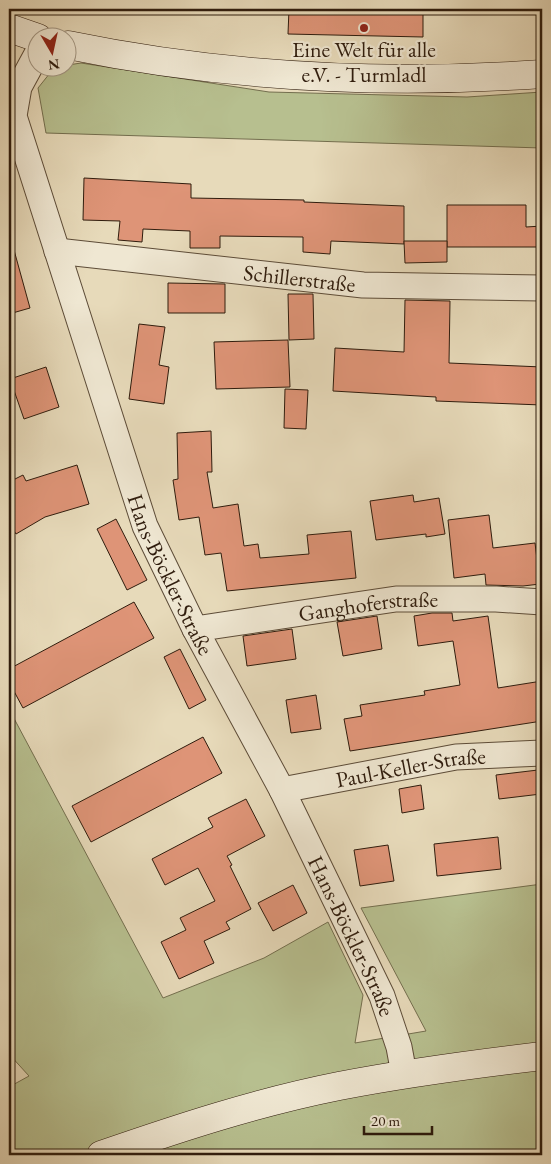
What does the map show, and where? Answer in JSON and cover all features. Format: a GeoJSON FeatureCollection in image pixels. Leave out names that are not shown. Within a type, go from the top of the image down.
{"type":"FeatureCollection","features":[{"type":"Feature","properties":{"kind":"street"},"geometry":{"type":"LineString","coordinates":[[9,28],[28,35]]}},
{"type":"Feature","properties":{"kind":"street"},"geometry":{"type":"LineString","coordinates":[[78,47],[119,56],[217,69],[393,80],[542,74]]}},
{"type":"Feature","properties":{"kind":"street","name":"Hans-Böckler-Straße"},"geometry":{"type":"LineString","coordinates":[[28,70],[19,87],[14,116],[145,526],[194,628],[282,790],[382,996],[399,1047],[404,1074]]}},
{"type":"Feature","properties":{"kind":"street","name":"Schillerstraße"},"geometry":{"type":"LineString","coordinates":[[57,251],[363,285],[542,288]]}},
{"type":"Feature","properties":{"kind":"street","name":"Ganghoferstraße"},"geometry":{"type":"LineString","coordinates":[[194,628],[396,599],[496,599],[542,602]]}},
{"type":"Feature","properties":{"kind":"street","name":"Paul-Keller-Straße"},"geometry":{"type":"LineString","coordinates":[[282,790],[456,757],[542,753]]}},
{"type":"Feature","properties":{"kind":"street"},"geometry":{"type":"LineString","coordinates":[[101,1155],[164,1133],[246,1108],[337,1086],[404,1074],[542,1056]]}},
{"type":"Feature","properties":{"kind":"green space"},"geometry":{"type":"Polygon","coordinates":[[[78,63],[269,92],[467,97],[542,92],[542,148],[46,133],[38,88],[46,78],[78,78],[78,63]]]}},
{"type":"Feature","properties":{"kind":"green space"},"geometry":{"type":"Polygon","coordinates":[[[9,709],[163,998],[264,958],[328,922],[363,995],[355,1043],[426,1031],[361,908],[542,884],[542,1155],[9,1155],[9,1087],[29,1076],[9,1054],[9,709]]]}},
{"type":"Feature","properties":{"kind":"building"},"geometry":{"type":"Polygon","coordinates":[[[289,9],[423,9],[423,37],[288,34],[289,9]]]}},
{"type":"Feature","properties":{"kind":"building"},"geometry":{"type":"Polygon","coordinates":[[[84,178],[191,184],[191,198],[304,200],[304,202],[404,206],[404,244],[331,241],[330,254],[303,252],[303,237],[220,236],[220,248],[190,248],[190,231],[143,229],[142,242],[118,240],[120,221],[83,220],[84,178]]]}},
{"type":"Feature","properties":{"kind":"building"},"geometry":{"type":"Polygon","coordinates":[[[447,205],[526,205],[526,227],[542,226],[542,247],[447,247],[447,205]]]}},
{"type":"Feature","properties":{"kind":"building"},"geometry":{"type":"Polygon","coordinates":[[[404,241],[447,241],[447,262],[405,263],[404,241]]]}},
{"type":"Feature","properties":{"kind":"building"},"geometry":{"type":"Polygon","coordinates":[[[14,250],[30,308],[9,314],[9,251],[14,250]]]}},
{"type":"Feature","properties":{"kind":"building"},"geometry":{"type":"Polygon","coordinates":[[[168,283],[225,284],[225,313],[168,313],[168,283]]]}},
{"type":"Feature","properties":{"kind":"building"},"geometry":{"type":"Polygon","coordinates":[[[288,294],[313,294],[314,339],[289,340],[288,294]]]}},
{"type":"Feature","properties":{"kind":"building"},"geometry":{"type":"Polygon","coordinates":[[[405,300],[450,301],[449,363],[542,367],[542,405],[436,401],[436,397],[333,391],[335,348],[404,352],[405,300]]]}},
{"type":"Feature","properties":{"kind":"building"},"geometry":{"type":"Polygon","coordinates":[[[139,324],[165,327],[159,365],[169,367],[164,404],[129,399],[139,324]]]}},
{"type":"Feature","properties":{"kind":"building"},"geometry":{"type":"Polygon","coordinates":[[[288,340],[290,387],[216,389],[214,342],[288,340]]]}},
{"type":"Feature","properties":{"kind":"building"},"geometry":{"type":"Polygon","coordinates":[[[46,367],[59,407],[24,419],[10,379],[46,367]]]}},
{"type":"Feature","properties":{"kind":"building"},"geometry":{"type":"Polygon","coordinates":[[[285,389],[308,390],[306,429],[284,428],[285,389]]]}},
{"type":"Feature","properties":{"kind":"building"},"geometry":{"type":"Polygon","coordinates":[[[211,431],[212,472],[207,472],[213,508],[238,504],[244,546],[258,544],[260,558],[309,554],[307,535],[351,531],[356,578],[227,591],[221,553],[205,555],[199,517],[179,520],[173,480],[178,479],[177,433],[211,431]]]}},
{"type":"Feature","properties":{"kind":"building"},"geometry":{"type":"Polygon","coordinates":[[[77,465],[89,504],[45,517],[16,534],[9,523],[9,482],[23,475],[26,481],[77,465]]]}},
{"type":"Feature","properties":{"kind":"building"},"geometry":{"type":"Polygon","coordinates":[[[413,495],[414,502],[439,498],[445,534],[426,537],[426,534],[376,540],[370,501],[413,495]]]}},
{"type":"Feature","properties":{"kind":"building"},"geometry":{"type":"Polygon","coordinates":[[[489,515],[493,548],[535,543],[540,584],[523,586],[486,585],[485,574],[454,578],[448,520],[489,515]]]}},
{"type":"Feature","properties":{"kind":"building"},"geometry":{"type":"Polygon","coordinates":[[[116,519],[147,580],[127,590],[97,529],[116,519]]]}},
{"type":"Feature","properties":{"kind":"building"},"geometry":{"type":"Polygon","coordinates":[[[134,602],[154,638],[23,708],[9,682],[9,669],[134,602]]]}},
{"type":"Feature","properties":{"kind":"building"},"geometry":{"type":"Polygon","coordinates":[[[432,613],[452,613],[453,621],[488,616],[498,688],[542,681],[542,721],[350,751],[344,719],[362,716],[360,705],[425,695],[424,691],[460,685],[453,641],[418,646],[414,616],[432,613]]]}},
{"type":"Feature","properties":{"kind":"building"},"geometry":{"type":"Polygon","coordinates":[[[377,616],[382,649],[343,656],[337,622],[377,616]]]}},
{"type":"Feature","properties":{"kind":"building"},"geometry":{"type":"Polygon","coordinates":[[[292,629],[296,659],[247,666],[243,636],[292,629]]]}},
{"type":"Feature","properties":{"kind":"building"},"geometry":{"type":"Polygon","coordinates":[[[180,649],[206,700],[189,709],[164,657],[180,649]]]}},
{"type":"Feature","properties":{"kind":"building"},"geometry":{"type":"Polygon","coordinates":[[[316,695],[321,729],[291,733],[286,700],[316,695]]]}},
{"type":"Feature","properties":{"kind":"building"},"geometry":{"type":"Polygon","coordinates":[[[203,737],[222,773],[91,842],[72,806],[203,737]]]}},
{"type":"Feature","properties":{"kind":"building"},"geometry":{"type":"Polygon","coordinates":[[[538,770],[541,794],[499,799],[496,775],[538,770]]]}},
{"type":"Feature","properties":{"kind":"building"},"geometry":{"type":"Polygon","coordinates":[[[421,785],[424,809],[402,813],[399,789],[421,785]]]}},
{"type":"Feature","properties":{"kind":"building"},"geometry":{"type":"Polygon","coordinates":[[[246,799],[265,836],[227,856],[251,909],[226,922],[230,929],[204,941],[214,963],[179,979],[161,942],[186,930],[180,918],[215,901],[198,868],[165,885],[152,859],[213,827],[208,818],[246,799]]]}},
{"type":"Feature","properties":{"kind":"building"},"geometry":{"type":"Polygon","coordinates":[[[498,837],[501,869],[437,876],[434,844],[498,837]]]}},
{"type":"Feature","properties":{"kind":"building"},"geometry":{"type":"Polygon","coordinates":[[[388,845],[394,881],[360,886],[354,850],[388,845]]]}},
{"type":"Feature","properties":{"kind":"building"},"geometry":{"type":"Polygon","coordinates":[[[293,885],[307,913],[273,931],[258,903],[293,885]]]}},
{"type":"Feature","properties":{"kind":"place","name":"Eine Welt für alle e.V. - Turmladl"},"geometry":{"type":"Point","coordinates":[364,28]}}]}
